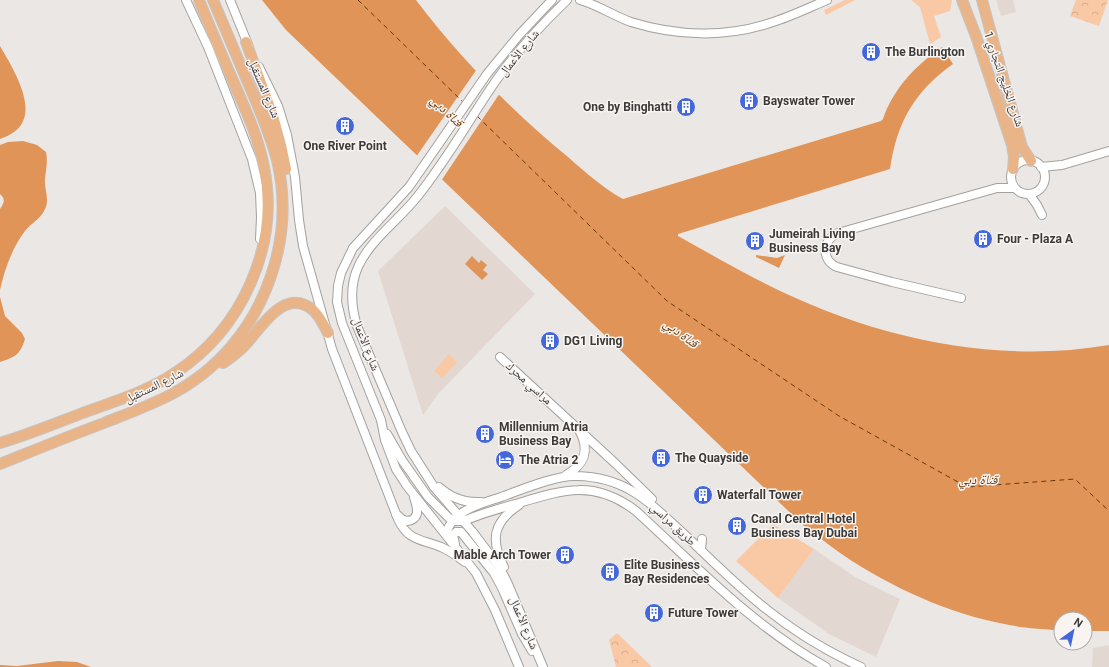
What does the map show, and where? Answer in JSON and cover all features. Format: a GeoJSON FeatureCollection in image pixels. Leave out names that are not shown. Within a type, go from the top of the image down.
{"type":"FeatureCollection","features":[{"type":"Feature","properties":{"kind":"main road","name":"شارع المستقبل"},"geometry":{"type":"LineString","coordinates":[[0,443],[31,433],[143,390],[180,370],[203,352],[227,326],[246,296],[259,262],[264,240],[268,210],[266,180],[262,157],[251,124],[199,0]]}},
{"type":"Feature","properties":{"kind":"main road","name":"شارع المستقبل"},"geometry":{"type":"LineString","coordinates":[[0,464],[151,404],[180,390],[220,360],[239,338],[256,312],[268,285],[277,256],[283,214],[282,191],[277,161],[269,133],[213,0]]}},
{"type":"Feature","properties":{"kind":"main road","name":"شارع الخليج التجاري 1"},"geometry":{"type":"LineString","coordinates":[[962,0],[976,36],[1012,146],[1014,157],[1012,173]]}},
{"type":"Feature","properties":{"kind":"main road","name":"شارع الخليج التجاري 1"},"geometry":{"type":"LineString","coordinates":[[982,0],[1022,147],[1031,161]]}},
{"type":"Feature","properties":{"kind":"main road"},"geometry":{"type":"LineString","coordinates":[[246,42],[270,106],[279,135],[286,170],[282,191]]}},
{"type":"Feature","properties":{"kind":"main road"},"geometry":{"type":"LineString","coordinates":[[207,371],[222,364],[235,355],[269,315],[286,305],[299,304],[313,310],[328,333]]}},
{"type":"Feature","properties":{"kind":"street"},"geometry":{"type":"LineString","coordinates":[[186,0],[208,46],[252,159],[258,182],[261,205],[259,262]]}},
{"type":"Feature","properties":{"kind":"street"},"geometry":{"type":"LineString","coordinates":[[230,0],[246,42],[274,96],[284,125],[295,177],[298,216],[303,246],[332,348],[400,524],[412,537],[447,550],[460,558],[476,573]]}},
{"type":"Feature","properties":{"kind":"street","name":"شارع الأعمال"},"geometry":{"type":"LineString","coordinates":[[519,667],[496,610],[476,573],[413,494],[402,478],[392,459],[385,440],[381,420],[345,331],[337,302],[341,273],[347,259],[358,241],[372,228],[409,187],[491,69],[520,34],[552,0]]}},
{"type":"Feature","properties":{"kind":"street","name":"شارع الأعمال"},"geometry":{"type":"LineString","coordinates":[[542,666],[528,629],[500,568],[458,518],[425,473],[402,432],[361,336],[353,310],[354,280],[359,266],[368,251],[411,205],[431,179],[488,94],[516,56],[534,34],[567,0]]}},
{"type":"Feature","properties":{"kind":"street"},"geometry":{"type":"LineString","coordinates":[[582,0],[617,16],[644,26],[699,34],[755,28],[782,19],[827,0]]}},
{"type":"Feature","properties":{"kind":"street"},"geometry":{"type":"LineString","coordinates":[[807,8],[818,0]]}},
{"type":"Feature","properties":{"kind":"street"},"geometry":{"type":"LineString","coordinates":[[1041,167],[1062,165],[1109,151]]}},
{"type":"Feature","properties":{"kind":"street"},"geometry":{"type":"LineString","coordinates":[[997,188],[1012,173],[1016,165],[1023,161],[1031,161],[1038,164],[1041,167],[1045,177]]}},
{"type":"Feature","properties":{"kind":"street"},"geometry":{"type":"LineString","coordinates":[[961,298],[892,282],[837,267],[827,259],[825,252],[826,244],[830,237],[838,233],[997,188],[1014,188],[1021,193],[1033,193],[1042,186],[1045,177],[1062,165]]}},
{"type":"Feature","properties":{"kind":"street"},"geometry":{"type":"LineString","coordinates":[[1012,173],[1014,188]]}},
{"type":"Feature","properties":{"kind":"street"},"geometry":{"type":"LineString","coordinates":[[1033,193],[1042,216]]}},
{"type":"Feature","properties":{"kind":"street","name":"مراسي محرك"},"geometry":{"type":"LineString","coordinates":[[500,357],[641,488],[660,512]]}},
{"type":"Feature","properties":{"kind":"street"},"geometry":{"type":"LineString","coordinates":[[381,420],[398,454],[419,485],[446,516],[458,518],[446,534]]}},
{"type":"Feature","properties":{"kind":"street","name":"مراسي محرك"},"geometry":{"type":"LineString","coordinates":[[564,476],[578,467],[584,456],[584,442],[576,426]]}},
{"type":"Feature","properties":{"kind":"street"},"geometry":{"type":"LineString","coordinates":[[425,473],[445,492],[455,498],[472,502],[490,501]]}},
{"type":"Feature","properties":{"kind":"street","name":"طريق مراسي"},"geometry":{"type":"LineString","coordinates":[[458,518],[490,501],[564,476],[589,476],[615,482],[639,494],[747,593],[781,620],[817,644],[860,667]]}},
{"type":"Feature","properties":{"kind":"street","name":"طريق مراسي"},"geometry":{"type":"LineString","coordinates":[[458,518],[556,492],[574,489],[598,492],[620,500],[636,511],[750,614],[793,646],[826,667]]}},
{"type":"Feature","properties":{"kind":"street"},"geometry":{"type":"LineString","coordinates":[[396,514],[407,521],[414,519],[417,510],[413,494]]}},
{"type":"Feature","properties":{"kind":"street"},"geometry":{"type":"LineString","coordinates":[[528,500],[506,516],[497,530],[495,542],[497,552],[514,588],[528,629]]}},
{"type":"Feature","properties":{"kind":"street"},"geometry":{"type":"LineString","coordinates":[[456,547],[453,540],[453,535],[456,532],[461,532],[494,572],[522,634],[542,666]]}},
{"type":"Feature","properties":{"kind":"street"},"geometry":{"type":"LineString","coordinates":[[701,550],[702,539]]}},
{"type":"Feature","properties":{"kind":"shaded area"},"geometry":{"type":"Polygon","coordinates":[[[996,0],[1013,0],[1016,12],[1001,16],[996,0]]]}},
{"type":"Feature","properties":{"kind":"shaded area"},"geometry":{"type":"Polygon","coordinates":[[[445,206],[535,294],[439,393],[423,415],[378,271],[445,206]]]}},
{"type":"Feature","properties":{"kind":"shaded area"},"geometry":{"type":"Polygon","coordinates":[[[814,549],[855,577],[900,599],[876,657],[829,634],[778,598],[814,549]]]}},
{"type":"Feature","properties":{"kind":"shaded area"},"geometry":{"type":"Polygon","coordinates":[[[1109,645],[1109,667],[1092,667],[1093,648],[1109,645]]]}},
{"type":"Feature","properties":{"kind":"green space"},"geometry":{"type":"Polygon","coordinates":[[[845,0],[855,0],[826,15],[824,10],[845,0]]]}},
{"type":"Feature","properties":{"kind":"green space"},"geometry":{"type":"Polygon","coordinates":[[[911,0],[952,0],[950,11],[934,16],[941,37],[930,44],[920,7],[911,0]]]}},
{"type":"Feature","properties":{"kind":"green space"},"geometry":{"type":"Polygon","coordinates":[[[1076,0],[1108,0],[1099,26],[1070,16],[1076,0]]]}},
{"type":"Feature","properties":{"kind":"green space"},"geometry":{"type":"Polygon","coordinates":[[[449,354],[457,362],[442,378],[434,371],[449,354]]]}},
{"type":"Feature","properties":{"kind":"green space"},"geometry":{"type":"Polygon","coordinates":[[[773,524],[814,549],[778,598],[736,561],[773,524]]]}},
{"type":"Feature","properties":{"kind":"green space"},"geometry":{"type":"Polygon","coordinates":[[[617,633],[652,667],[616,667],[609,640],[617,633]]]}},
{"type":"Feature","properties":{"kind":"water","name":"قناة دبي"},"geometry":{"type":"Polygon","coordinates":[[[262,0],[416,0],[450,43],[507,102],[588,174],[608,190],[623,199],[881,121],[887,108],[906,78],[932,54],[942,47],[953,64],[928,86],[910,109],[897,137],[890,169],[678,234],[678,236],[766,284],[806,303],[847,319],[890,332],[933,342],[977,348],[1021,351],[1065,350],[1109,345],[1109,631],[1093,631],[1093,611],[1053,611],[1053,630],[1026,628],[977,618],[913,594],[872,573],[846,557],[805,527],[286,30],[262,0]]]}},
{"type":"Feature","properties":{"kind":"water"},"geometry":{"type":"Polygon","coordinates":[[[0,46],[17,77],[22,90],[25,102],[25,114],[22,124],[14,132],[0,139],[0,46]]]}},
{"type":"Feature","properties":{"kind":"water"},"geometry":{"type":"Polygon","coordinates":[[[23,141],[37,145],[46,152],[47,162],[45,183],[47,202],[43,212],[25,231],[13,251],[0,290],[0,209],[4,201],[0,194],[0,145],[8,142],[23,141]]]}},
{"type":"Feature","properties":{"kind":"water"},"geometry":{"type":"Polygon","coordinates":[[[756,255],[777,258],[785,255],[779,268],[756,257],[756,255]]]}},
{"type":"Feature","properties":{"kind":"water"},"geometry":{"type":"Polygon","coordinates":[[[472,256],[479,263],[481,260],[487,265],[483,270],[488,274],[482,280],[465,264],[472,256]]]}},
{"type":"Feature","properties":{"kind":"water"},"geometry":{"type":"Polygon","coordinates":[[[0,297],[5,316],[22,333],[25,339],[21,349],[16,355],[10,359],[0,362],[0,297]]]}},
{"type":"Feature","properties":{"kind":"water"},"geometry":{"type":"Polygon","coordinates":[[[58,661],[77,662],[91,667],[0,667],[0,665],[17,666],[58,661]]]}},
{"type":"Feature","properties":{"kind":"pier"},"geometry":{"type":"Polygon","coordinates":[[[477,69],[500,93],[441,181],[416,157],[477,69]]]}},
{"type":"Feature","properties":{"kind":"ferry route"},"geometry":{"type":"LineString","coordinates":[[358,0],[463,102]]}},
{"type":"Feature","properties":{"kind":"ferry route"},"geometry":{"type":"LineString","coordinates":[[477,116],[667,301],[839,416],[967,487],[1075,479],[1109,511]]}},
{"type":"Feature","properties":{"kind":"place","name":"The Burlington"},"geometry":{"type":"Point","coordinates":[871,52]}},
{"type":"Feature","properties":{"kind":"place","name":"Bayswater Tower"},"geometry":{"type":"Point","coordinates":[749,101]}},
{"type":"Feature","properties":{"kind":"place","name":"One by Binghatti"},"geometry":{"type":"Point","coordinates":[686,107]}},
{"type":"Feature","properties":{"kind":"place","name":"One River Point"},"geometry":{"type":"Point","coordinates":[345,126]}},
{"type":"Feature","properties":{"kind":"place","name":"Four - Plaza A"},"geometry":{"type":"Point","coordinates":[983,239]}},
{"type":"Feature","properties":{"kind":"place","name":"Jumeirah Living Business Bay"},"geometry":{"type":"Point","coordinates":[755,241]}},
{"type":"Feature","properties":{"kind":"place","name":"DG1 Living"},"geometry":{"type":"Point","coordinates":[550,341]}},
{"type":"Feature","properties":{"kind":"place","name":"Millennium Atria Business Bay"},"geometry":{"type":"Point","coordinates":[485,434]}},
{"type":"Feature","properties":{"kind":"place","name":"The Quayside"},"geometry":{"type":"Point","coordinates":[661,458]}},
{"type":"Feature","properties":{"kind":"place","name":"The Atria 2"},"geometry":{"type":"Point","coordinates":[505,460]}},
{"type":"Feature","properties":{"kind":"place","name":"Waterfall Tower"},"geometry":{"type":"Point","coordinates":[703,495]}},
{"type":"Feature","properties":{"kind":"place","name":"Canal Central Hotel Business Bay Dubai"},"geometry":{"type":"Point","coordinates":[737,526]}},
{"type":"Feature","properties":{"kind":"place","name":"Mable Arch Tower"},"geometry":{"type":"Point","coordinates":[565,555]}},
{"type":"Feature","properties":{"kind":"place","name":"Elite Business Bay Residences"},"geometry":{"type":"Point","coordinates":[610,572]}},
{"type":"Feature","properties":{"kind":"place","name":"Future Tower"},"geometry":{"type":"Point","coordinates":[654,613]}}]}
